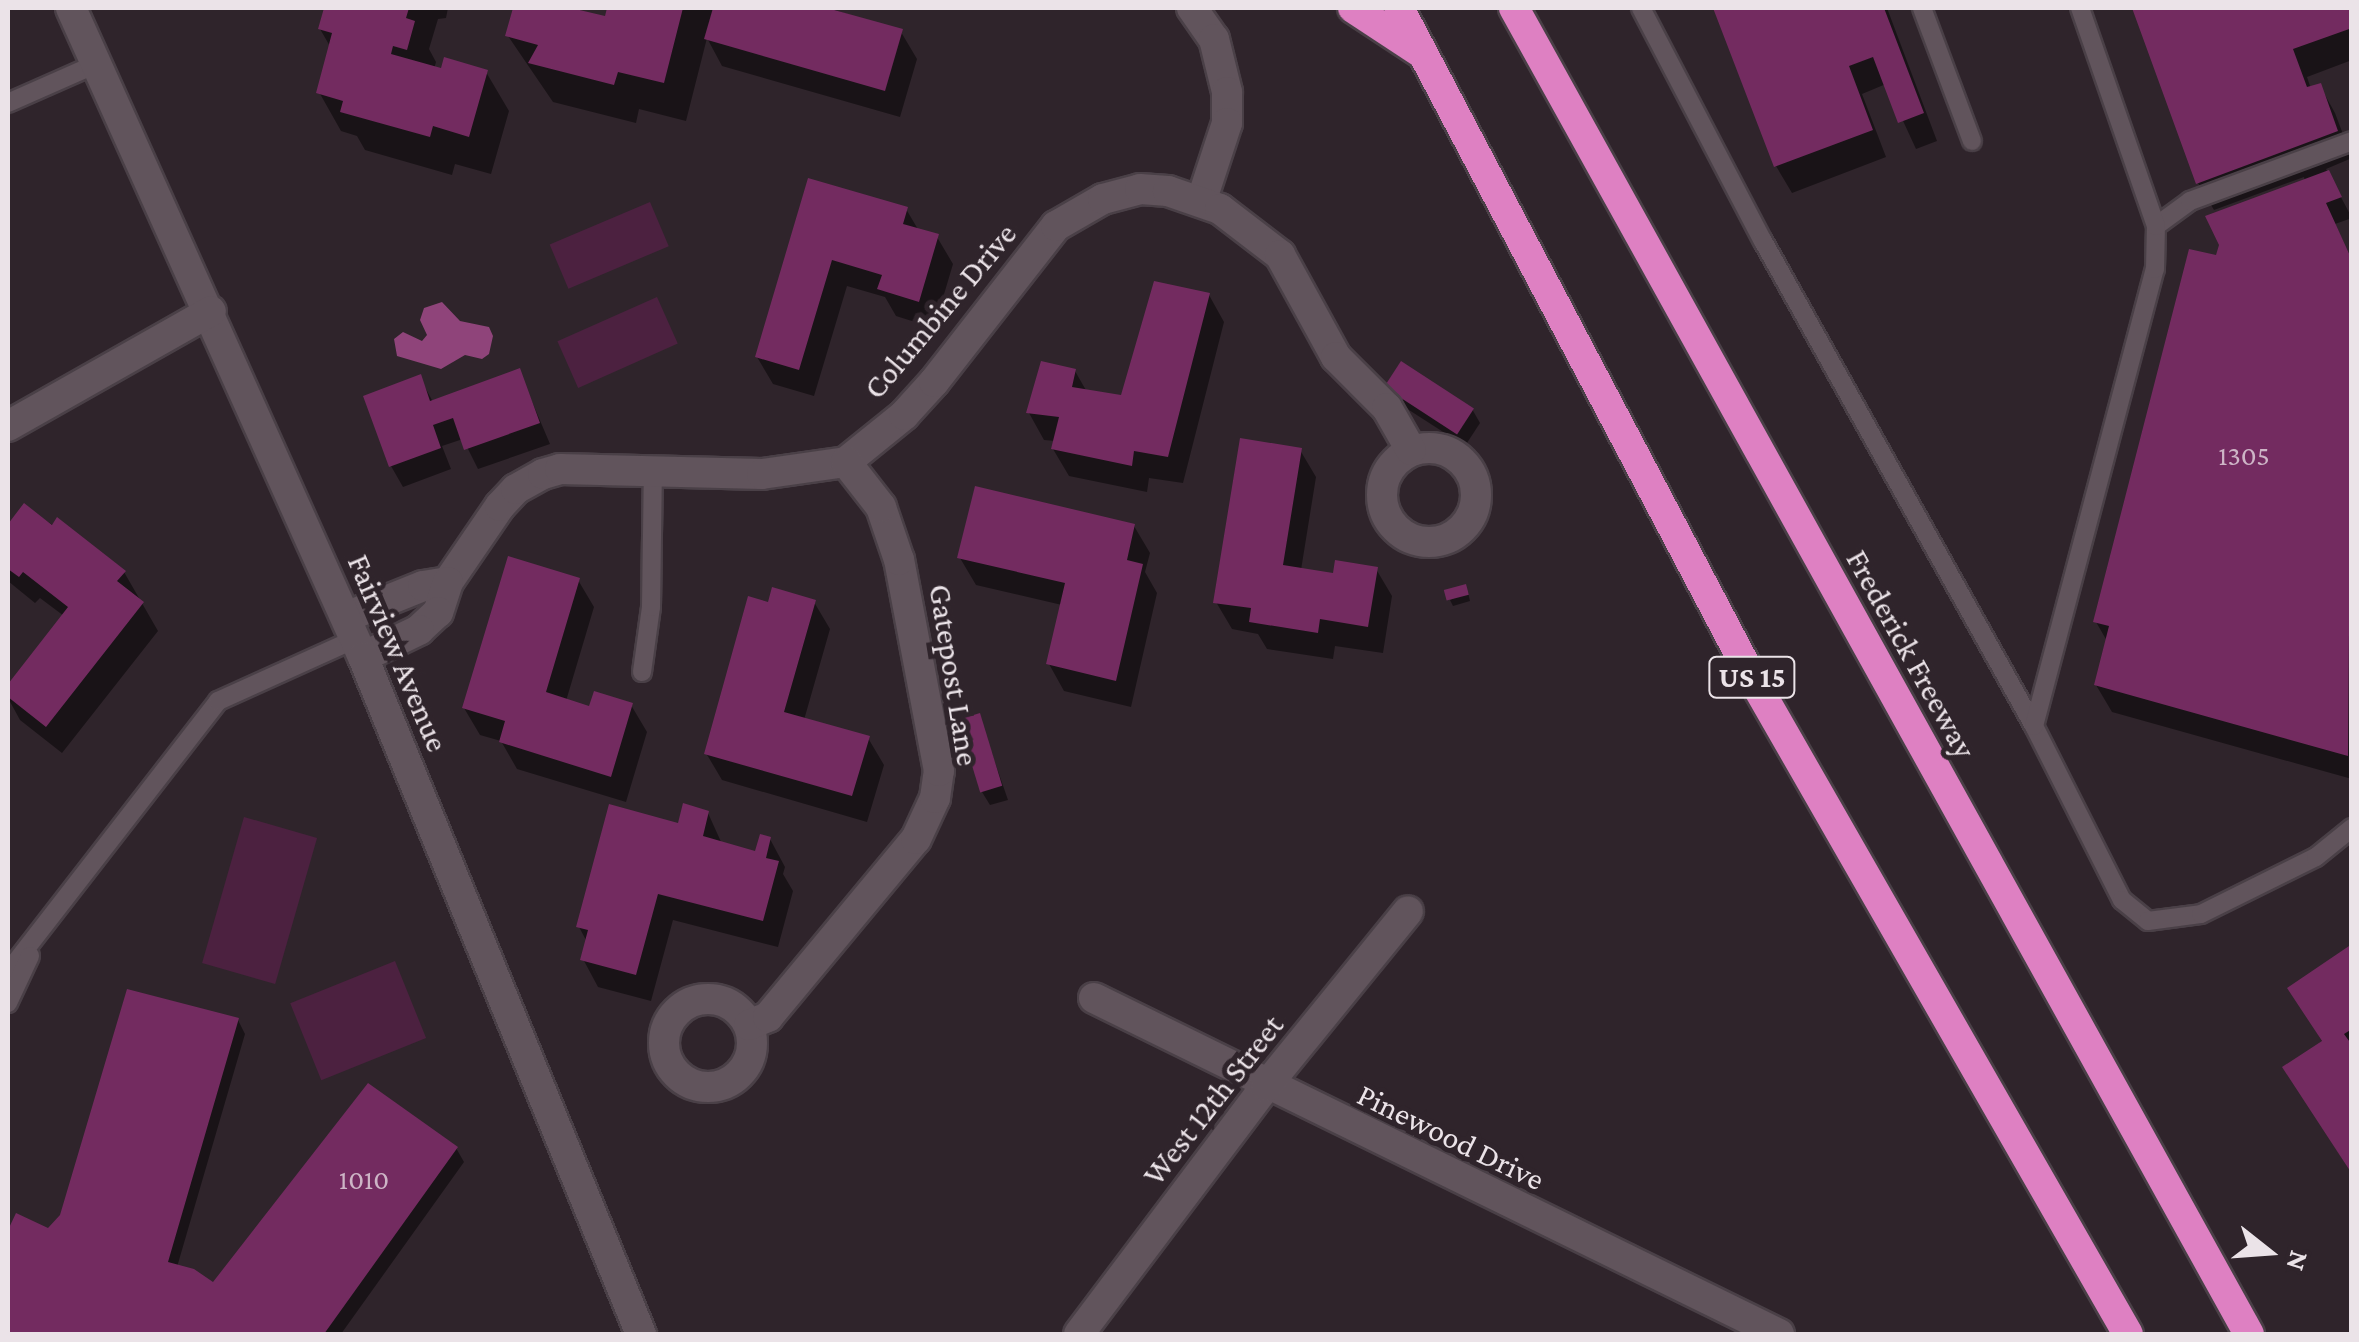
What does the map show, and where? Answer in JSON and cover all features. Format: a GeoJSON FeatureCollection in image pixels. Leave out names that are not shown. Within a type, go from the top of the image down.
{"type":"FeatureCollection","features":[{"type":"Feature","properties":{"kind":"highway"},"geometry":{"type":"LineString","coordinates":[[1353,8],[1420,52]]}},
{"type":"Feature","properties":{"kind":"highway","name":"US 15"},"geometry":{"type":"LineString","coordinates":[[1399,8],[1751,676],[2128,1334]]}},
{"type":"Feature","properties":{"kind":"highway","name":"Frederick Freeway"},"geometry":{"type":"LineString","coordinates":[[1514,8],[2249,1334]]}},
{"type":"Feature","properties":{"kind":"highway"},"geometry":{"type":"LineString","coordinates":[[1536,8],[1598,161]]}},
{"type":"Feature","properties":{"kind":"street","name":"Fairview Avenue"},"geometry":{"type":"LineString","coordinates":[[71,8],[355,638],[641,1334]]}},
{"type":"Feature","properties":{"kind":"street"},"geometry":{"type":"LineString","coordinates":[[1192,8],[1214,39],[1226,92],[1227,123],[1201,202]]}},
{"type":"Feature","properties":{"kind":"street","name":"Columbine Drive"},"geometry":{"type":"LineString","coordinates":[[846,462],[904,415],[934,382],[1056,226],[1078,210],[1140,189],[1168,191],[1201,202],[1246,226],[1280,255],[1336,357],[1387,408],[1411,450]]}},
{"type":"Feature","properties":{"kind":"street"},"geometry":{"type":"LineString","coordinates":[[8,426],[211,312]]}},
{"type":"Feature","properties":{"kind":"street"},"geometry":{"type":"LineString","coordinates":[[355,638],[420,630],[438,612],[448,582],[492,517],[528,480],[560,469],[762,474],[846,462]]}},
{"type":"Feature","properties":{"kind":"street","name":"Gatepost Lane"},"geometry":{"type":"LineString","coordinates":[[749,1024],[768,1018],[916,840],[936,798],[940,771],[899,560],[881,507],[846,462]]}},
{"type":"Feature","properties":{"kind":"street"},"geometry":{"type":"LineString","coordinates":[[355,638],[424,586],[448,582]]}},
{"type":"Feature","properties":{"kind":"street","name":"West 12th Street"},"geometry":{"type":"LineString","coordinates":[[1079,1334],[1266,1086],[1408,912]]}},
{"type":"Feature","properties":{"kind":"street","name":"Pinewood Drive"},"geometry":{"type":"LineString","coordinates":[[1094,998],[1266,1086],[1779,1334]]}},
{"type":"Feature","properties":{"kind":"lane"},"geometry":{"type":"LineString","coordinates":[[1641,8],[1763,240],[2034,726],[2122,900],[2148,921],[2201,914],[2316,857],[2352,828]]}},
{"type":"Feature","properties":{"kind":"lane"},"geometry":{"type":"LineString","coordinates":[[1922,8],[1972,141]]}},
{"type":"Feature","properties":{"kind":"lane"},"geometry":{"type":"LineString","coordinates":[[2034,726],[2155,269],[2156,226],[2080,8]]}},
{"type":"Feature","properties":{"kind":"lane"},"geometry":{"type":"LineString","coordinates":[[8,102],[96,64]]}},
{"type":"Feature","properties":{"kind":"lane"},"geometry":{"type":"LineString","coordinates":[[2156,226],[2190,201],[2352,141]]}},
{"type":"Feature","properties":{"kind":"lane"},"geometry":{"type":"LineString","coordinates":[[642,672],[651,607],[653,472]]}},
{"type":"Feature","properties":{"kind":"lane"},"geometry":{"type":"LineString","coordinates":[[8,972],[218,702],[355,638]]}},
{"type":"Feature","properties":{"kind":"lane"},"geometry":{"type":"LineString","coordinates":[[8,1003],[43,929]]}},
{"type":"Feature","properties":{"kind":"shaded area"},"geometry":{"type":"Polygon","coordinates":[[[650,202],[669,246],[568,289],[550,245],[650,202]]]}},
{"type":"Feature","properties":{"kind":"shaded area"},"geometry":{"type":"Polygon","coordinates":[[[657,297],[678,344],[578,388],[557,341],[657,297]]]}},
{"type":"Feature","properties":{"kind":"shaded area"},"geometry":{"type":"Polygon","coordinates":[[[442,302],[460,321],[489,327],[493,336],[489,354],[482,359],[465,355],[441,369],[397,356],[394,339],[403,332],[422,341],[427,335],[420,320],[424,308],[442,302]]]}},
{"type":"Feature","properties":{"kind":"shaded area"},"geometry":{"type":"Polygon","coordinates":[[[244,817],[317,838],[275,984],[202,963],[244,817]]]}},
{"type":"Feature","properties":{"kind":"shaded area"},"geometry":{"type":"Polygon","coordinates":[[[395,961],[426,1038],[321,1080],[290,1003],[395,961]]]}},
{"type":"Feature","properties":{"kind":"building"},"geometry":{"type":"Polygon","coordinates":[[[324,8],[409,8],[406,18],[415,21],[407,50],[393,46],[391,54],[441,68],[444,57],[488,70],[469,137],[433,126],[430,137],[340,112],[343,101],[316,93],[332,33],[318,29],[324,8]]]}},
{"type":"Feature","properties":{"kind":"building"},"geometry":{"type":"Polygon","coordinates":[[[513,8],[571,8],[605,16],[607,8],[683,8],[664,83],[618,72],[614,85],[528,63],[538,45],[505,36],[513,8]]]}},
{"type":"Feature","properties":{"kind":"building"},"geometry":{"type":"Polygon","coordinates":[[[713,8],[827,8],[903,29],[885,91],[704,39],[713,8]]]}},
{"type":"Feature","properties":{"kind":"building"},"geometry":{"type":"Polygon","coordinates":[[[1713,8],[1884,8],[1924,113],[1898,123],[1873,57],[1849,66],[1873,130],[1774,167],[1713,8]]]}},
{"type":"Feature","properties":{"kind":"building"},"geometry":{"type":"Polygon","coordinates":[[[2132,8],[2352,8],[2352,28],[2293,49],[2307,87],[2321,83],[2338,131],[2196,184],[2132,8]]]}},
{"type":"Feature","properties":{"kind":"building"},"geometry":{"type":"Polygon","coordinates":[[[2329,170],[2342,197],[2326,203],[2352,260],[2348,756],[2094,685],[2109,626],[2093,622],[2189,249],[2216,255],[2219,245],[2205,216],[2329,170]]]}},
{"type":"Feature","properties":{"kind":"building"},"geometry":{"type":"Polygon","coordinates":[[[808,178],[908,207],[903,224],[939,234],[919,302],[877,289],[882,275],[832,260],[799,370],[755,357],[808,178]]]}},
{"type":"Feature","properties":{"kind":"building"},"geometry":{"type":"Polygon","coordinates":[[[1154,281],[1210,293],[1168,457],[1134,451],[1132,466],[1051,449],[1059,417],[1026,413],[1041,361],[1076,369],[1072,387],[1121,395],[1154,281]]]}},
{"type":"Feature","properties":{"kind":"building"},"geometry":{"type":"Polygon","coordinates":[[[1401,361],[1474,408],[1457,434],[1384,387],[1401,361]]]}},
{"type":"Feature","properties":{"kind":"building"},"geometry":{"type":"Polygon","coordinates":[[[520,368],[540,423],[464,450],[453,418],[433,425],[441,448],[389,467],[363,396],[421,374],[430,401],[520,368]]]}},
{"type":"Feature","properties":{"kind":"building"},"geometry":{"type":"Polygon","coordinates":[[[1240,438],[1302,448],[1283,565],[1333,573],[1335,560],[1378,567],[1368,627],[1320,619],[1318,633],[1249,622],[1251,608],[1213,603],[1240,438]]]}},
{"type":"Feature","properties":{"kind":"building"},"geometry":{"type":"Polygon","coordinates":[[[975,486],[1135,524],[1127,560],[1143,564],[1116,681],[1046,664],[1065,583],[957,558],[975,486]]]}},
{"type":"Feature","properties":{"kind":"building"},"geometry":{"type":"Polygon","coordinates":[[[24,503],[52,525],[57,517],[126,571],[117,581],[144,602],[46,727],[8,697],[8,684],[68,607],[23,572],[19,577],[8,569],[8,524],[24,503]]]}},
{"type":"Feature","properties":{"kind":"building"},"geometry":{"type":"Polygon","coordinates":[[[508,556],[580,578],[546,692],[589,706],[594,691],[633,703],[611,777],[499,742],[505,721],[462,708],[508,556]]]}},
{"type":"Feature","properties":{"kind":"building"},"geometry":{"type":"Polygon","coordinates":[[[1466,584],[1469,595],[1447,601],[1444,590],[1466,584]]]}},
{"type":"Feature","properties":{"kind":"building"},"geometry":{"type":"Polygon","coordinates":[[[772,587],[816,600],[784,712],[870,736],[852,796],[704,754],[748,596],[768,602],[772,587]]]}},
{"type":"Feature","properties":{"kind":"building"},"geometry":{"type":"Polygon","coordinates":[[[980,713],[1002,786],[980,792],[958,720],[980,713]]]}},
{"type":"Feature","properties":{"kind":"building"},"geometry":{"type":"Polygon","coordinates":[[[683,803],[709,811],[703,836],[755,851],[760,834],[771,837],[766,858],[779,861],[763,921],[658,894],[636,975],[580,960],[588,930],[576,927],[609,804],[678,823],[683,803]]]}},
{"type":"Feature","properties":{"kind":"building"},"geometry":{"type":"Polygon","coordinates":[[[2352,944],[2352,1029],[2344,1034],[2352,1045],[2352,1174],[2282,1067],[2322,1041],[2287,988],[2352,944]]]}},
{"type":"Feature","properties":{"kind":"building"},"geometry":{"type":"Polygon","coordinates":[[[127,989],[239,1018],[168,1262],[194,1269],[213,1282],[368,1083],[458,1147],[324,1334],[8,1334],[8,1230],[16,1213],[48,1228],[60,1215],[127,989]]]}}]}
